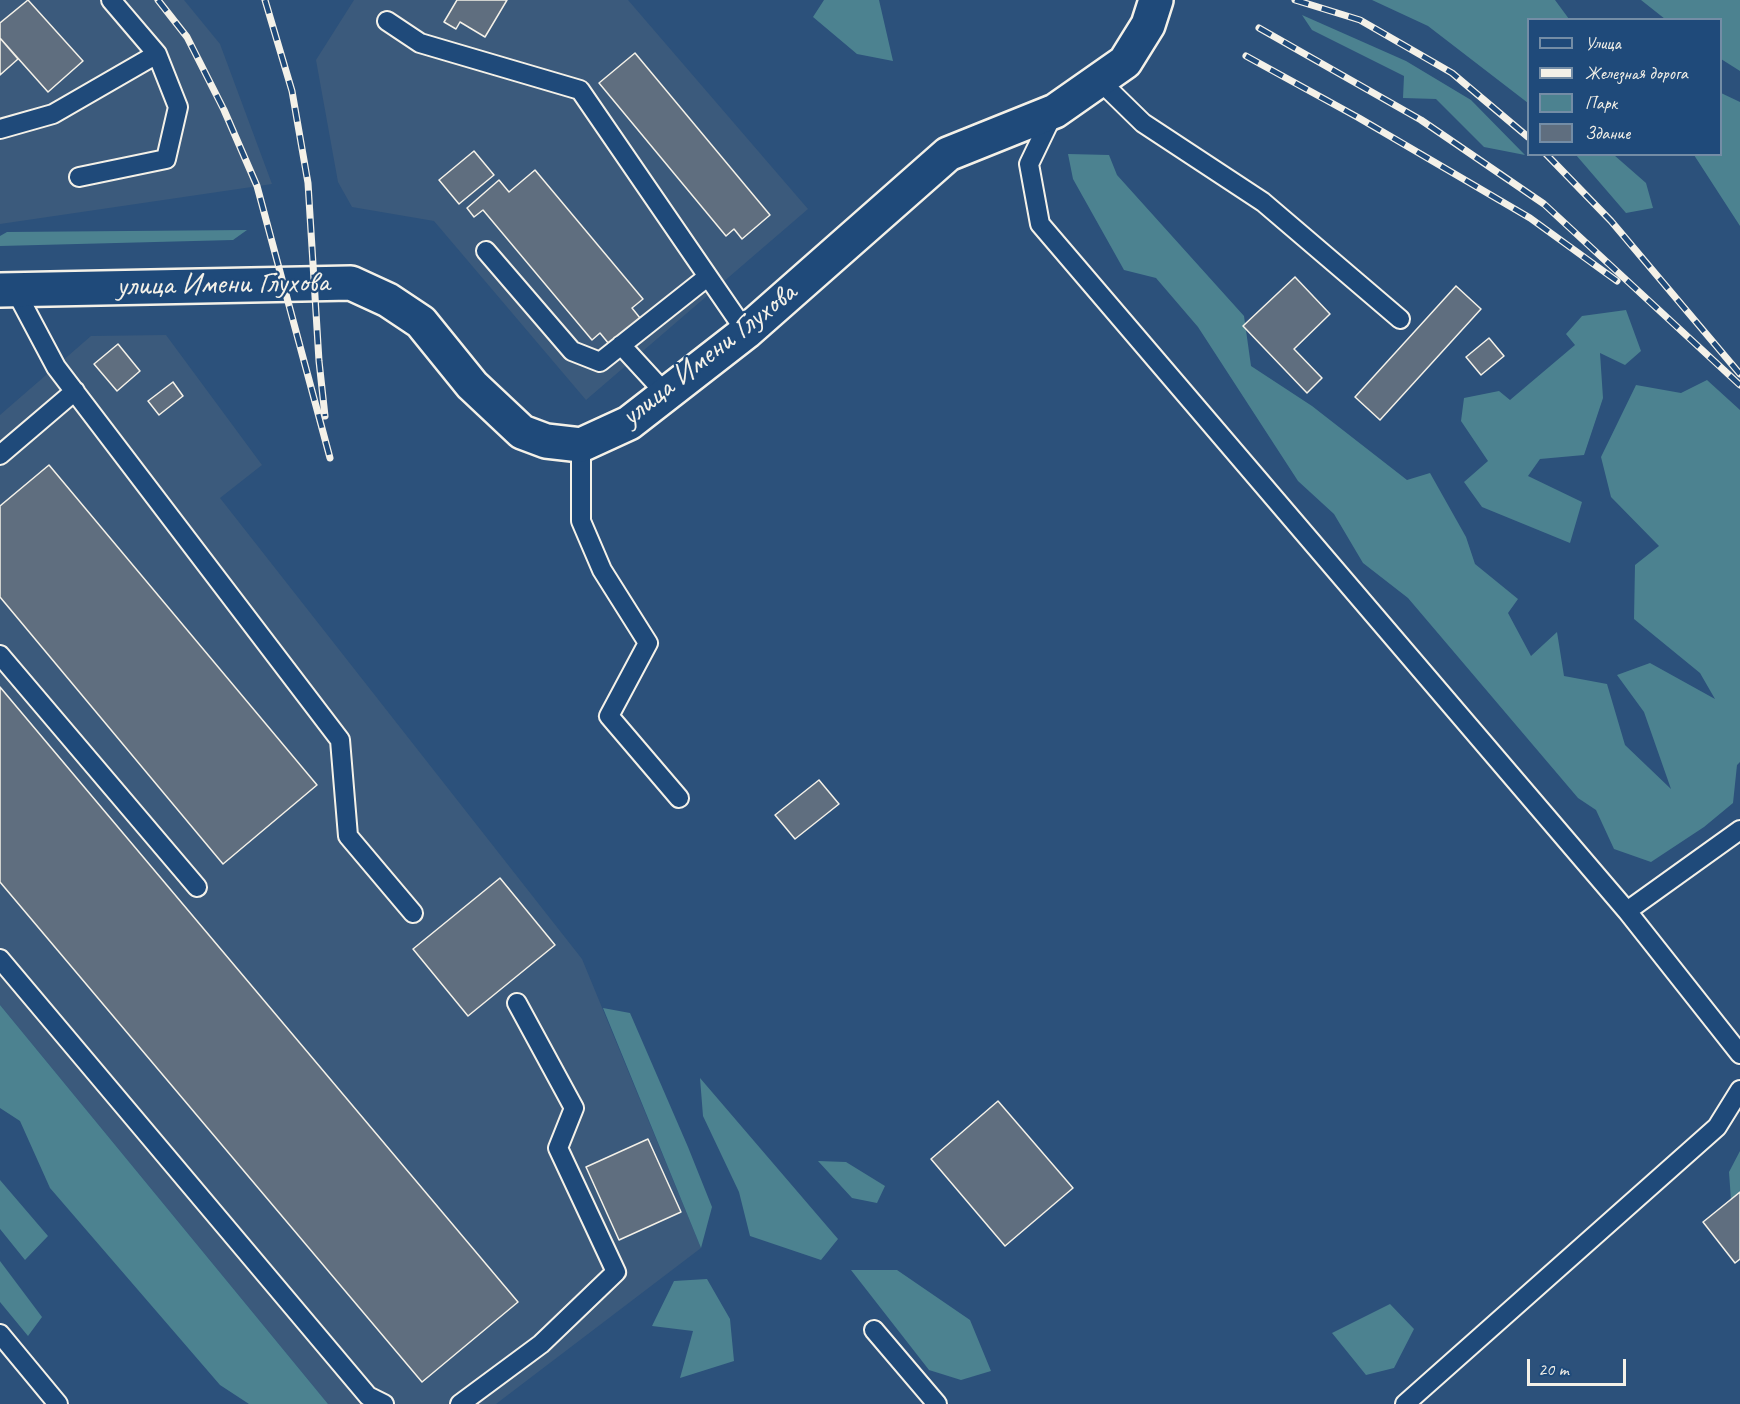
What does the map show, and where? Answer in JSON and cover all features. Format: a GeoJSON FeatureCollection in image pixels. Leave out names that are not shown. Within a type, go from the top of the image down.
{"type":"FeatureCollection","features":[{"type":"Feature","properties":{"kind":"street","name":"улица Имени Глухова"},"geometry":{"type":"LineString","coordinates":[[7,289],[351,283],[388,300],[421,322],[472,385],[522,432],[546,441],[581,445],[628,423],[746,332],[948,154],[1054,111],[1125,62],[1148,25],[1156,0]]}},
{"type":"Feature","properties":{"kind":"lane"},"geometry":{"type":"LineString","coordinates":[[79,177],[166,159],[178,107],[158,54],[111,0]]}},
{"type":"Feature","properties":{"kind":"lane"},"geometry":{"type":"LineString","coordinates":[[387,21],[420,43],[579,90],[706,278],[746,332]]}},
{"type":"Feature","properties":{"kind":"lane"},"geometry":{"type":"LineString","coordinates":[[0,129],[53,114],[158,54]]}},
{"type":"Feature","properties":{"kind":"lane"},"geometry":{"type":"LineString","coordinates":[[1099,80],[1143,123],[1263,202],[1400,319]]}},
{"type":"Feature","properties":{"kind":"lane"},"geometry":{"type":"LineString","coordinates":[[1054,111],[1029,164],[1040,224],[1627,910],[1740,1054]]}},
{"type":"Feature","properties":{"kind":"lane"},"geometry":{"type":"LineString","coordinates":[[486,251],[573,351],[600,362],[706,278]]}},
{"type":"Feature","properties":{"kind":"lane"},"geometry":{"type":"LineString","coordinates":[[7,289],[56,367],[340,740],[348,836],[414,914]]}},
{"type":"Feature","properties":{"kind":"lane"},"geometry":{"type":"LineString","coordinates":[[621,345],[666,394]]}},
{"type":"Feature","properties":{"kind":"lane"},"geometry":{"type":"LineString","coordinates":[[0,455],[75,391]]}},
{"type":"Feature","properties":{"kind":"lane"},"geometry":{"type":"LineString","coordinates":[[581,445],[581,521],[602,570],[648,643],[609,716],[679,798]]}},
{"type":"Feature","properties":{"kind":"lane"},"geometry":{"type":"LineString","coordinates":[[0,655],[197,887]]}},
{"type":"Feature","properties":{"kind":"lane"},"geometry":{"type":"LineString","coordinates":[[1627,910],[1740,830]]}},
{"type":"Feature","properties":{"kind":"lane"},"geometry":{"type":"LineString","coordinates":[[0,959],[368,1396],[384,1404]]}},
{"type":"Feature","properties":{"kind":"lane"},"geometry":{"type":"LineString","coordinates":[[460,1404],[541,1344],[616,1272],[558,1148],[574,1108],[517,1003]]}},
{"type":"Feature","properties":{"kind":"lane"},"geometry":{"type":"LineString","coordinates":[[1405,1404],[1717,1127],[1740,1090]]}},
{"type":"Feature","properties":{"kind":"lane"},"geometry":{"type":"LineString","coordinates":[[874,1330],[937,1404]]}},
{"type":"Feature","properties":{"kind":"lane"},"geometry":{"type":"LineString","coordinates":[[0,1334],[58,1404]]}},
{"type":"Feature","properties":{"kind":"shaded area"},"geometry":{"type":"Polygon","coordinates":[[[0,0],[184,0],[220,44],[272,184],[0,224],[0,0]]]}},
{"type":"Feature","properties":{"kind":"shaded area"},"geometry":{"type":"Polygon","coordinates":[[[354,0],[628,0],[808,209],[586,400],[434,221],[352,207],[338,182],[316,60],[354,0]]]}},
{"type":"Feature","properties":{"kind":"shaded area"},"geometry":{"type":"Polygon","coordinates":[[[166,335],[262,465],[220,498],[582,959],[701,1248],[496,1404],[328,1404],[0,1005],[0,415],[91,336],[166,335]]]}},
{"type":"Feature","properties":{"kind":"green space"},"geometry":{"type":"Polygon","coordinates":[[[824,0],[879,0],[893,61],[857,54],[813,17],[824,0]]]}},
{"type":"Feature","properties":{"kind":"green space"},"geometry":{"type":"Polygon","coordinates":[[[1372,0],[1555,0],[1568,18],[1527,18],[1527,102],[1428,26],[1372,0]]]}},
{"type":"Feature","properties":{"kind":"green space"},"geometry":{"type":"Polygon","coordinates":[[[1641,0],[1740,0],[1740,71],[1722,60],[1722,18],[1664,18],[1641,0]]]}},
{"type":"Feature","properties":{"kind":"green space"},"geometry":{"type":"Polygon","coordinates":[[[1302,15],[1406,61],[1471,100],[1525,155],[1484,147],[1436,99],[1403,98],[1404,76],[1312,30],[1302,15]]]}},
{"type":"Feature","properties":{"kind":"green space"},"geometry":{"type":"Polygon","coordinates":[[[1722,93],[1740,102],[1740,226],[1695,156],[1722,156],[1722,93]]]}},
{"type":"Feature","properties":{"kind":"green space"},"geometry":{"type":"Polygon","coordinates":[[[1068,154],[1109,155],[1117,175],[1244,316],[1251,366],[1312,406],[1407,480],[1430,473],[1466,537],[1475,564],[1518,599],[1508,613],[1531,656],[1557,632],[1564,676],[1607,684],[1625,745],[1671,789],[1644,712],[1617,675],[1650,663],[1715,699],[1700,673],[1634,619],[1635,565],[1659,546],[1611,497],[1601,457],[1636,385],[1681,393],[1707,380],[1740,410],[1740,762],[1737,765],[1733,803],[1704,827],[1651,862],[1614,849],[1596,810],[1578,798],[1408,598],[1363,563],[1334,514],[1298,481],[1198,327],[1156,278],[1124,270],[1073,179],[1068,154]]]}},
{"type":"Feature","properties":{"kind":"green space"},"geometry":{"type":"Polygon","coordinates":[[[1577,156],[1615,156],[1646,183],[1653,208],[1626,213],[1577,156]]]}},
{"type":"Feature","properties":{"kind":"green space"},"geometry":{"type":"Polygon","coordinates":[[[247,230],[233,240],[0,246],[0,236],[7,232],[247,230]]]}},
{"type":"Feature","properties":{"kind":"green space"},"geometry":{"type":"Polygon","coordinates":[[[1626,310],[1641,351],[1625,365],[1600,353],[1603,398],[1584,455],[1540,459],[1528,476],[1582,502],[1570,543],[1482,507],[1464,482],[1488,461],[1461,421],[1464,398],[1499,391],[1510,400],[1575,345],[1566,334],[1582,316],[1626,310]]]}},
{"type":"Feature","properties":{"kind":"green space"},"geometry":{"type":"Polygon","coordinates":[[[0,1005],[328,1404],[249,1404],[220,1385],[50,1188],[20,1121],[0,1108],[0,1005]]]}},
{"type":"Feature","properties":{"kind":"green space"},"geometry":{"type":"Polygon","coordinates":[[[603,1008],[630,1013],[688,1147],[712,1207],[701,1248],[603,1008]]]}},
{"type":"Feature","properties":{"kind":"green space"},"geometry":{"type":"Polygon","coordinates":[[[700,1078],[838,1239],[821,1260],[750,1236],[739,1192],[703,1116],[700,1078]]]}},
{"type":"Feature","properties":{"kind":"green space"},"geometry":{"type":"Polygon","coordinates":[[[1740,1151],[1740,1192],[1731,1200],[1729,1172],[1740,1151]]]}},
{"type":"Feature","properties":{"kind":"green space"},"geometry":{"type":"Polygon","coordinates":[[[818,1161],[846,1162],[885,1186],[877,1203],[852,1198],[818,1161]]]}},
{"type":"Feature","properties":{"kind":"green space"},"geometry":{"type":"Polygon","coordinates":[[[0,1180],[48,1236],[25,1260],[0,1229],[0,1180]]]}},
{"type":"Feature","properties":{"kind":"green space"},"geometry":{"type":"Polygon","coordinates":[[[0,1261],[42,1317],[28,1336],[0,1302],[0,1261]]]}},
{"type":"Feature","properties":{"kind":"green space"},"geometry":{"type":"Polygon","coordinates":[[[851,1270],[897,1270],[970,1320],[991,1371],[961,1380],[929,1370],[851,1270]]]}},
{"type":"Feature","properties":{"kind":"green space"},"geometry":{"type":"Polygon","coordinates":[[[707,1279],[730,1319],[734,1361],[680,1378],[693,1331],[652,1326],[674,1281],[707,1279]]]}},
{"type":"Feature","properties":{"kind":"green space"},"geometry":{"type":"Polygon","coordinates":[[[1390,1304],[1414,1329],[1394,1368],[1366,1375],[1332,1333],[1390,1304]]]}},
{"type":"Feature","properties":{"kind":"building"},"geometry":{"type":"Polygon","coordinates":[[[28,0],[83,61],[48,92],[0,38],[0,23],[28,0]]]}},
{"type":"Feature","properties":{"kind":"building"},"geometry":{"type":"Polygon","coordinates":[[[457,0],[507,0],[485,37],[460,22],[456,29],[444,22],[457,0]]]}},
{"type":"Feature","properties":{"kind":"building"},"geometry":{"type":"Polygon","coordinates":[[[0,38],[18,59],[0,75],[0,38]]]}},
{"type":"Feature","properties":{"kind":"building"},"geometry":{"type":"Polygon","coordinates":[[[635,53],[770,215],[742,239],[734,229],[726,236],[599,83],[635,53]]]}},
{"type":"Feature","properties":{"kind":"building"},"geometry":{"type":"Polygon","coordinates":[[[474,151],[494,175],[459,204],[439,180],[474,151]]]}},
{"type":"Feature","properties":{"kind":"building"},"geometry":{"type":"Polygon","coordinates":[[[535,170],[643,299],[632,308],[640,318],[609,344],[600,333],[592,340],[483,210],[474,217],[467,208],[499,180],[509,192],[535,170]]]}},
{"type":"Feature","properties":{"kind":"building"},"geometry":{"type":"Polygon","coordinates":[[[1295,277],[1330,314],[1294,349],[1322,378],[1307,393],[1243,326],[1295,277]]]}},
{"type":"Feature","properties":{"kind":"building"},"geometry":{"type":"Polygon","coordinates":[[[1456,286],[1481,309],[1380,420],[1355,397],[1456,286]]]}},
{"type":"Feature","properties":{"kind":"building"},"geometry":{"type":"Polygon","coordinates":[[[1489,338],[1504,356],[1481,375],[1466,357],[1489,338]]]}},
{"type":"Feature","properties":{"kind":"building"},"geometry":{"type":"Polygon","coordinates":[[[118,344],[140,371],[117,391],[94,364],[118,344]]]}},
{"type":"Feature","properties":{"kind":"building"},"geometry":{"type":"Polygon","coordinates":[[[173,382],[183,396],[159,415],[148,401],[173,382]]]}},
{"type":"Feature","properties":{"kind":"building"},"geometry":{"type":"Polygon","coordinates":[[[49,465],[317,785],[223,864],[0,597],[0,506],[49,465]]]}},
{"type":"Feature","properties":{"kind":"building"},"geometry":{"type":"Polygon","coordinates":[[[0,687],[518,1302],[422,1382],[0,882],[0,687]]]}},
{"type":"Feature","properties":{"kind":"building"},"geometry":{"type":"Polygon","coordinates":[[[819,780],[839,804],[795,839],[775,815],[819,780]]]}},
{"type":"Feature","properties":{"kind":"building"},"geometry":{"type":"Polygon","coordinates":[[[500,878],[555,945],[468,1016],[413,949],[500,878]]]}},
{"type":"Feature","properties":{"kind":"building"},"geometry":{"type":"Polygon","coordinates":[[[998,1101],[1073,1188],[1005,1246],[931,1159],[998,1101]]]}},
{"type":"Feature","properties":{"kind":"building"},"geometry":{"type":"Polygon","coordinates":[[[648,1139],[681,1212],[619,1240],[586,1167],[648,1139]]]}},
{"type":"Feature","properties":{"kind":"building"},"geometry":{"type":"Polygon","coordinates":[[[1740,1192],[1740,1259],[1735,1263],[1703,1222],[1740,1192]]]}},
{"type":"Feature","properties":{"kind":"railway"},"geometry":{"type":"LineString","coordinates":[[158,0],[187,37],[224,110],[257,186],[330,458]]}},
{"type":"Feature","properties":{"kind":"railway"},"geometry":{"type":"LineString","coordinates":[[265,0],[292,91],[308,183],[319,361],[325,416]]}},
{"type":"Feature","properties":{"kind":"railway"},"geometry":{"type":"LineString","coordinates":[[1295,0],[1360,20],[1452,73],[1527,136]]}},
{"type":"Feature","properties":{"kind":"railway"},"geometry":{"type":"LineString","coordinates":[[1259,28],[1421,120],[1544,204],[1740,385]]}},
{"type":"Feature","properties":{"kind":"railway"},"geometry":{"type":"LineString","coordinates":[[1246,56],[1359,118],[1530,218],[1617,281]]}},
{"type":"Feature","properties":{"kind":"railway"},"geometry":{"type":"LineString","coordinates":[[1548,156],[1611,221],[1740,374]]}}]}
